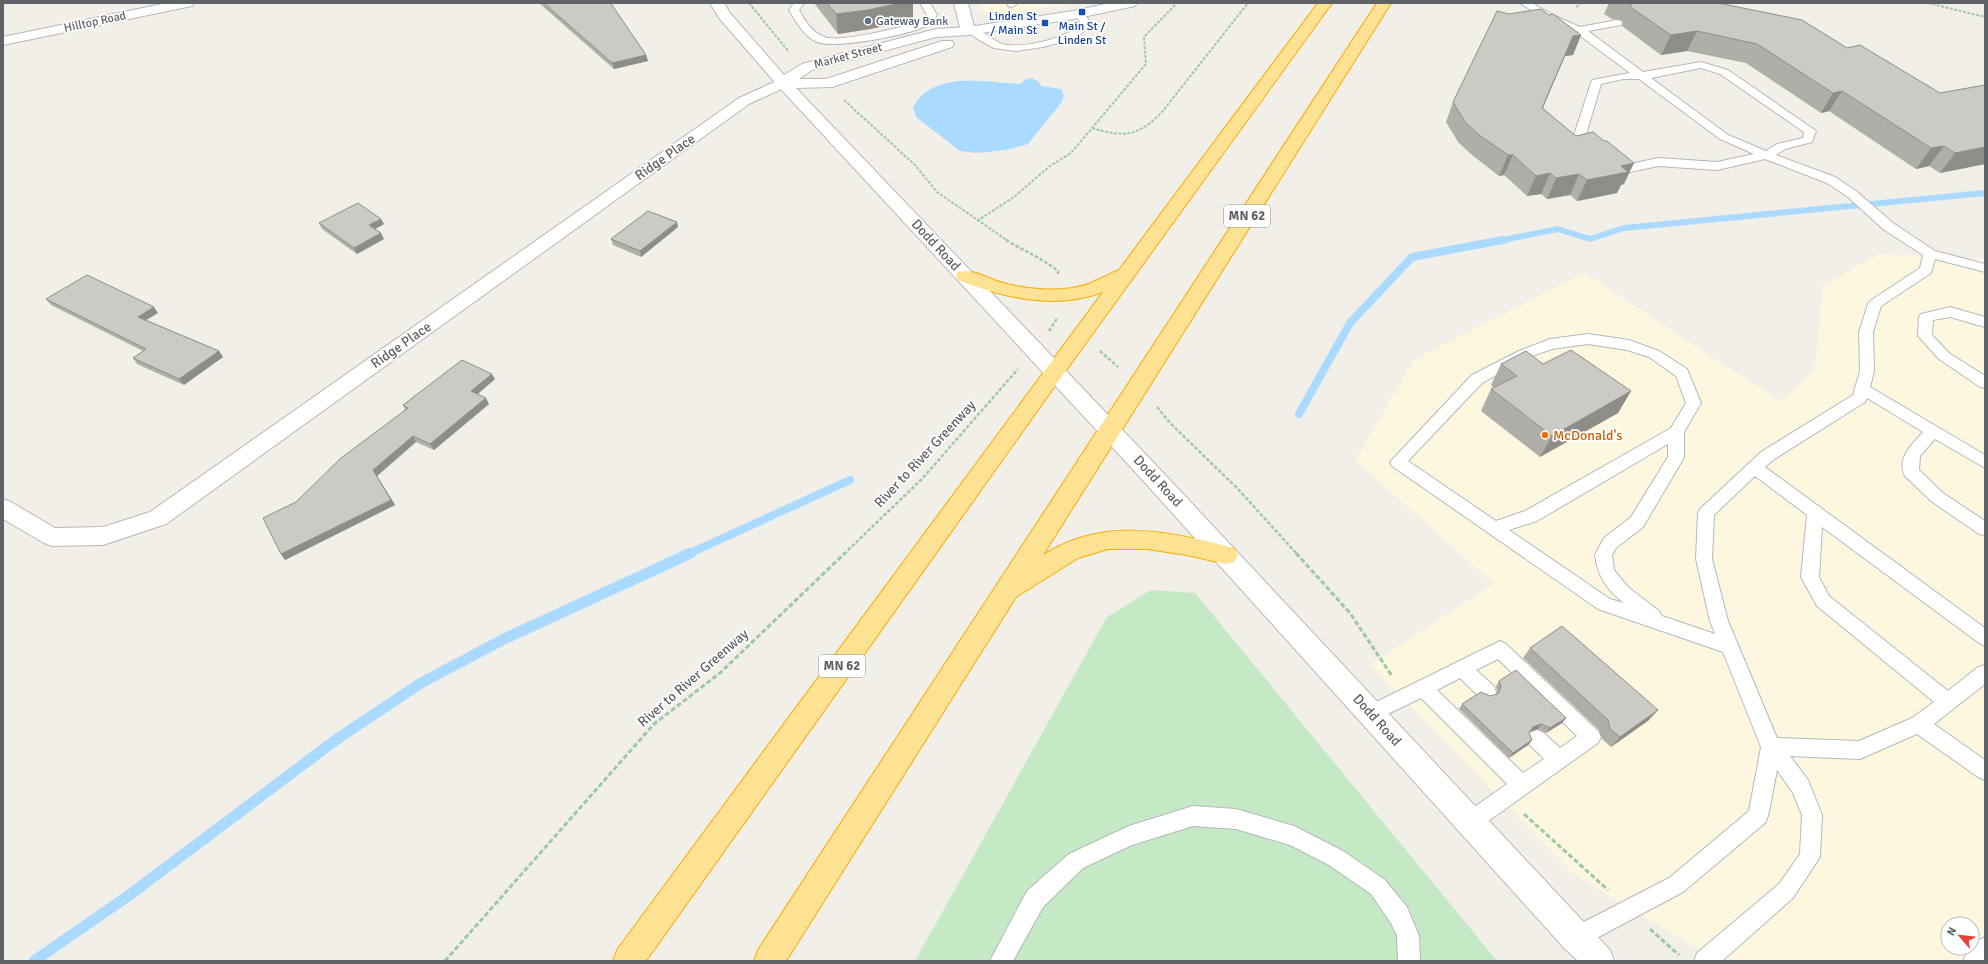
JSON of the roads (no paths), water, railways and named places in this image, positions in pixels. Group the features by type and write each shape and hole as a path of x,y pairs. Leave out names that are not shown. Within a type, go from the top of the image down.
{"highway":[{"name":"MN 62","path":"628,961 1055,371 1325,3"},
{"name":"MN 62","path":"769,961 1384,3"},
{"path":"965,276 987,285 1011,292 1036,295 1058,295 1090,290 1127,274"},
{"path":"1004,593 1069,551 1098,541 1126,538 1154,540 1192,546 1226,555"}],"street":[{"name":"Hilltop Road","path":"3,41 187,3"},
{"name":"Dodd Road","path":"717,3 724,15 783,83 1110,429 1576,938 1599,961"},
{"path":"962,3 970,31"},
{"name":"Market Street","path":"783,83 808,67 936,33 970,31 1079,14 1130,3"},
{"name":"Market Street","path":"783,83 827,84 950,43 970,31"},
{"name":"Ridge Place","path":"3,508 52,537 103,536 158,518 744,101 783,83"}],"lane":[{"path":"799,3 794,10 799,20 813,36 827,42 843,41 915,26 927,21 932,15 925,3"},
{"path":"1525,3 1549,17 1579,30 1724,136 1745,147 1830,180 1852,194 1888,226 1925,250 1985,268"},
{"path":"970,31 991,43 1002,47 1016,48 1067,38 1081,30 1086,23 1079,14"},
{"path":"1579,30 1617,23"},
{"path":"1578,138 1596,82 1623,76 1642,76 1701,66 1724,72 1810,131 1808,140 1781,146 1767,155 1717,166 1658,162 1621,170"},
{"path":"1706,961 1786,891 1810,857 1812,815 1801,787 1771,747 1718,622 1704,559 1706,513 1767,456 1860,398 1867,371 1866,332 1875,304 1926,270 1925,250"},
{"path":"1985,322 1950,312 1926,316 1925,336 1944,356 1985,383"},
{"path":"1494,528 1531,516 1676,432 1694,403 1682,373 1654,354 1629,345 1588,339 1550,344 1524,354 1477,379 1398,462 1604,604 1729,646"},
{"path":"1863,389 1985,462"},
{"path":"1933,431 1912,454 1911,472 1936,497 1985,529"},
{"path":"1663,624 1622,592 1606,572 1603,555 1610,542 1637,522 1676,457 1676,432"},
{"path":"1754,468 1985,638"},
{"path":"1814,512 1810,577 1823,601 1948,702"},
{"path":"1371,714 1500,650 1591,737 1470,822"},
{"path":"1462,668 1487,692"},
{"path":"1771,747 1860,750 1919,724 1985,673"},
{"path":"1423,688 1523,786"},
{"path":"1919,724 1985,771"},
{"path":"1537,739 1559,760"},
{"path":"1576,938 1676,885 1758,816 1771,747"},
{"path":"1001,961 1035,899 1076,861 1129,836 1193,816 1236,819 1294,836 1336,858 1378,888 1399,915 1408,936 1409,961"},
{"path":"1974,961 1985,948"}],"water":[{"path":"1032,78 1039,82 1041,86 1061,89 1064,96 1061,103 1028,144 1006,150 976,153 960,151 916,117 913,108 921,96 932,88 946,83 976,81 1020,84 1026,79"}],"waterway":[{"path":"1503,240 1558,229 1590,239 1624,228 1985,193"},
{"path":"1299,414 1350,323 1412,257 1503,240"},
{"path":"1498,241 1503,240"},
{"path":"688,554 850,480"},
{"path":"34,961 128,896 337,739 421,683 504,639 691,553"}],"place":[{"name":"Main St / Linden St","path":"1082,12"},
{"name":"Gateway Bank","path":"868,21"},
{"name":"Linden St / Main St","path":"1045,23"},
{"name":"McDonald's","path":"1545,435"}]}
